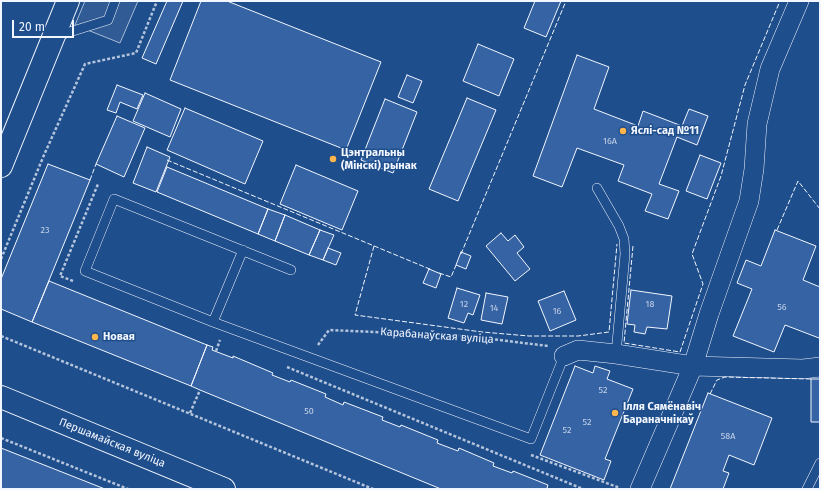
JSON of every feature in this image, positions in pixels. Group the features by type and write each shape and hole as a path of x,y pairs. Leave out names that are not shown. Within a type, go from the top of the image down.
{"main road":[{"path":"1,166 68,1"},
{"name":"Першамайская вуліца","path":"1,397 224,489"}],"street":[{"path":"640,489 693,366 708,314 749,201 754,169 757,124 770,69 799,1"},
{"path":"571,353 616,354 693,366 803,369 820,367"}],"lane":[{"path":"54,37 108,20 115,1"},
{"path":"597,188 624,239 626,254 616,354"},
{"path":"291,270 114,199 85,271 213,322 531,439 571,353"},
{"path":"213,322 243,250"},
{"path":"807,489 820,463"}],"path":[{"path":"1,259 84,64 136,53 157,1"},
{"name":"Карабанаўская вуліца","path":"309,357 329,330 467,336 571,353"},
{"path":"1,336 373,489"},
{"path":"216,351 220,340 227,343"},
{"path":"281,365 583,489"},
{"path":"190,413 200,390"},
{"path":"1,438 128,489"},
{"path":"531,439 525,452 622,489"}],"shaded area":[{"path":"85,1 138,1 120,43 75,25"}],"building":[{"path":"167,1 183,1 156,64 142,58"},
{"path":"201,1 227,1 381,62 346,150 170,80"},
{"path":"535,1 561,1 546,37 524,28"},
{"path":"478,44 514,59 499,96 463,81"},
{"path":"577,55 609,67 594,109 638,126 643,111 682,126 689,109 708,116 697,145 677,137 659,184 679,191 668,219 645,211 652,194 618,181 624,165 577,148 562,187 533,176"},
{"path":"407,75 422,81 413,103 398,97"},
{"path":"117,85 143,95 137,109 120,102 116,113 107,110"},
{"path":"145,93 181,109 170,137 133,121"},
{"path":"467,98 496,110 458,201 429,189"},
{"path":"385,99 417,112 393,173 361,160"},
{"path":"185,108 263,141 245,184 167,150"},
{"path":"117,116 145,128 124,177 96,164"},
{"path":"147,147 170,157 156,192 133,183"},
{"path":"700,155 721,163 707,199 686,191"},
{"path":"48,164 90,180 32,322 1,309 1,279"},
{"path":"296,165 358,191 342,230 280,204"},
{"path":"167,167 268,209 258,234 157,192"},
{"path":"268,209 285,215 275,241 258,234"},
{"path":"285,215 320,230 309,255 275,241"},
{"path":"320,230 334,235 323,260 309,255"},
{"path":"775,230 816,246 803,280 820,287 820,336 819,338 785,325 774,352 733,336 752,289 737,283 746,260 761,266"},
{"path":"501,233 508,241 515,235 524,247 517,253 530,269 515,281 486,246"},
{"path":"328,248 341,253 336,265 323,260"},
{"path":"461,252 471,256 466,269 456,265"},
{"path":"429,269 441,274 436,288 423,283"},
{"path":"49,281 207,345 191,386 32,322"},
{"path":"457,288 480,295 473,315 468,313 464,323 448,318"},
{"path":"631,290 672,296 667,329 647,327 645,334 634,332 635,325 627,324"},
{"path":"564,291 576,320 550,331 538,301"},
{"path":"486,293 508,297 502,324 481,320"},
{"path":"207,345 213,347 212,350 233,358 233,356 273,373 272,375 290,382 291,380 326,394 325,397 343,405 344,402 383,417 382,420 400,427 401,425 438,440 437,443 458,451 459,448 494,463 493,466 512,473 513,471 548,485 547,488 550,489 441,489 200,390 191,386"},
{"path":"575,366 593,373 595,366 610,371 607,379 633,389 605,459 611,461 604,480 540,455"},
{"path":"811,379 820,379 820,422 811,422"},
{"path":"708,393 772,418 754,465 729,455 723,471 729,473 723,489 670,489"},
{"path":"1,448 105,489 1,489"}],"fence":[{"path":"461,254 566,1"},
{"path":"633,246 624,343 680,352 703,284 692,254 721,176 745,85 780,1"},
{"path":"167,160 432,270"},
{"path":"90,180 96,164"},
{"path":"777,230 798,181 820,209"},
{"path":"374,246 355,315 482,332 529,336 578,336 609,332 617,244"},
{"path":"439,273 451,277 457,263"},
{"path":"710,394 717,380 725,377 811,379"}],"place":[{"name":"Яслі-сад №11","path":"623,131"},
{"name":"Цэнтральны (Мінскі) рынак","path":"333,159"},
{"name":"Новая","path":"95,337"},
{"name":"Ілля Сямёнавіч Бараначнікаў","path":"615,413"}]}
